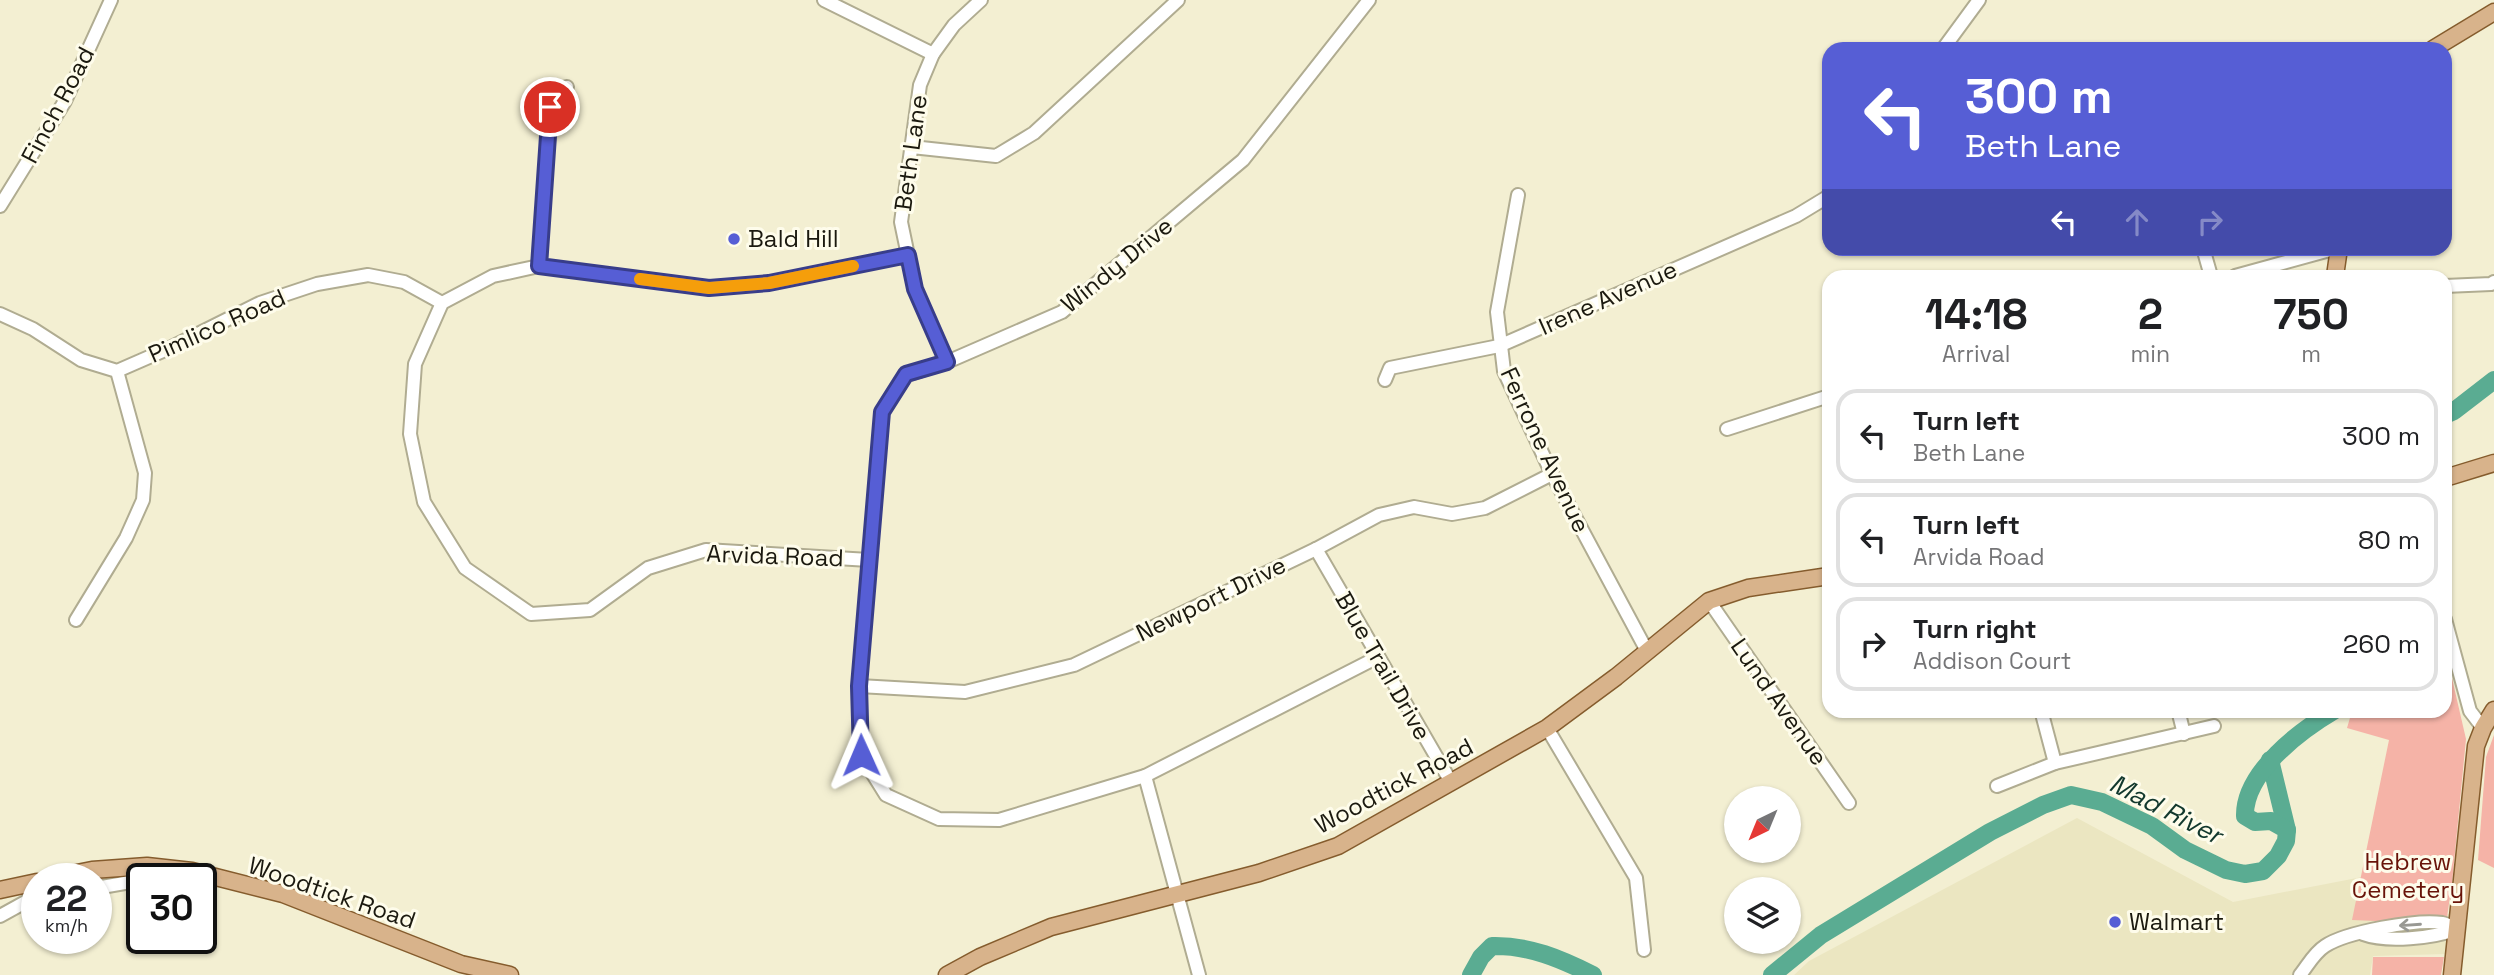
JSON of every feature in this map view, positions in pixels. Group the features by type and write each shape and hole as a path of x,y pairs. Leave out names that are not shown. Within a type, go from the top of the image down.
{"main road":[{"path":"2445,42 2494,12"},
{"path":"2452,476 2494,463"},
{"name":"Woodtick Road","path":"947,975 980,957 1051,927 1258,873 1338,846 1547,728 1616,677 1709,601 1748,588 1822,577"},
{"path":"2452,975 2478,739 2494,710"},
{"name":"Woodtick Road","path":"217,877 283,894 461,964 510,975"},
{"path":"0,890 21,885"}],"street":[{"name":"Finch Road","path":"0,206 65,101 111,0"},
{"path":"824,0 933,54"},
{"name":"Beth Lane","path":"947,362 915,289 901,222 920,85 933,54 954,25 981,0"},
{"path":"912,147 996,156 1034,133 1178,0"},
{"name":"Windy Drive","path":"1369,0 1243,160 1062,312 947,362 906,374 882,412 859,686 861,755 886,795 939,819 999,820 1145,776 1378,657"},
{"path":"1948,42 1979,0"},
{"path":"539,266 550,107 567,87"},
{"name":"Ferrone Avenue","path":"1517,195 1497,312 1504,371 1552,474 1647,651"},
{"name":"Irene Avenue","path":"1385,380 1390,368 1499,346 1796,216 1822,200"},
{"path":"442,303 493,276 539,266 709,288 769,283 908,255"},
{"path":"2257,270 2309,256"},
{"name":"Pimlico Road","path":"0,314 33,329 81,360 117,370 172,347 260,303 317,284 368,275 404,282 442,303"},
{"path":"2452,286 2494,282"},
{"name":"Arvida Road","path":"442,303 415,364 410,434 424,502 465,568 531,614 590,610 649,568 706,550 869,560"},
{"path":"76,620 125,538 143,500 145,473 117,370"},
{"path":"1727,429 1822,399"},
{"name":"Newport Drive","path":"859,686 965,692 1074,665 1316,550 1379,515 1414,507 1452,514 1485,508 1552,474"},
{"name":"Blue Trail Drive","path":"1316,550 1451,782"},
{"name":"Lund Avenue","path":"1709,601 1850,803"},
{"path":"2452,644 2470,710 2483,728"},
{"path":"2043,718 2055,763"},
{"path":"2180,718 2184,734"},
{"path":"1997,786 2055,763 2214,726"},
{"path":"1547,728 1636,878 1644,950"},
{"path":"1145,776 1199,975"},
{"path":"0,916 21,904"},
{"path":"2300,975 2324,946 2336,940 2363,934 2376,927 2443,923 2458,929"}],"shaded area":[{"path":"2077,818 2233,902 2362,877 2362,919 2453,914 2447,954 2373,956 2370,975 1794,975 1809,961"}],"green space":[{"name":"Hebrew Cemetery","path":"2452,678 2466,739 2446,924 2352,920 2389,740 2347,728 2350,718 2452,718"},
{"path":"2494,735 2494,868 2478,860 2486,757"},
{"path":"2373,957 2444,957 2441,975 2372,975"}],"waterway":[{"name":"Mad River","path":"2452,412 2494,380"},
{"name":"Mad River","path":"1772,975 1821,935 1990,832 2043,805 2071,795 2102,802 2152,826 2185,850 2226,870 2245,874 2263,871 2278,856 2286,841 2287,830 2271,821 2255,822 2245,816 2247,800 2264,768 2291,741 2323,718"},
{"path":"2270,760 2287,830"},
{"name":"Mad River","path":"1471,975 1481,957 1492,946 1506,946 1544,954 1593,975"}],"slow traffic":[{"path":"640,279 709,288 769,283 853,266"}],"place":[{"name":"Bald Hill","path":"734,239"},
{"name":"Walmart","path":"2115,922"}],"route":[{"path":"550,107 539,266 709,288 769,283 908,255 915,289 947,362 906,374 882,412 859,686 861,755"}]}
